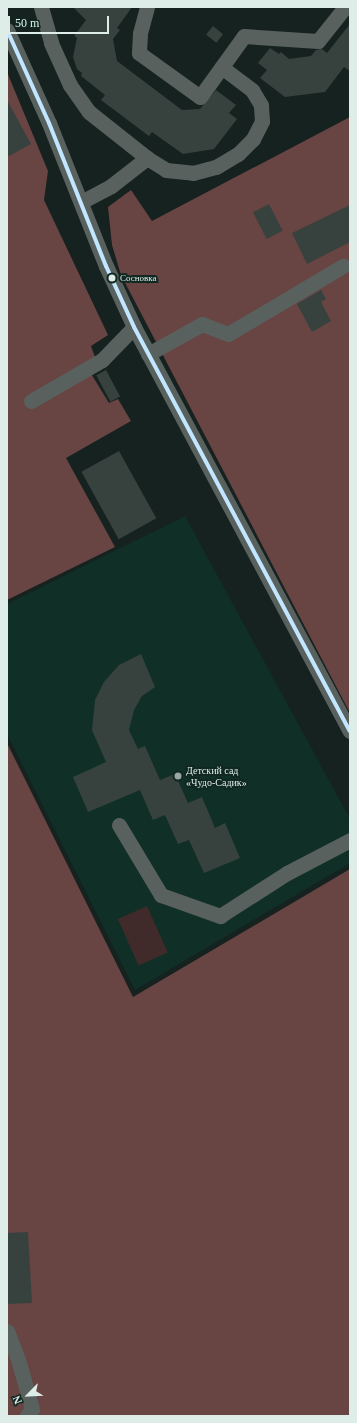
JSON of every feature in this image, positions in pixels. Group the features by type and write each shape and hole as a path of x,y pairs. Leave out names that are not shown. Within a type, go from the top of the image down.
{"street":[{"path":"41,7 51,43 70,85 89,112 147,158 166,170 193,173 216,167 238,154 253,138 262,121 261,105 252,90 222,67"},
{"path":"147,7 140,33 139,53 200,97 244,36 318,41 345,7"},
{"path":"7,30 49,123 134,327 350,731"},
{"path":"81,202 111,186 147,158"},
{"path":"148,354 202,324 228,334 343,266"},
{"path":"31,401 102,360 134,327"},
{"path":"119,825 161,895 220,916 287,873 350,840"},
{"path":"7,1331 18,1360 32,1409 27,1416"}],"shaded area":[{"path":"7,72 48,171 44,200 108,335 91,346 96,360 90,372 109,403 118,399 131,421 66,458 115,547 7,600"},
{"path":"350,117 350,713 121,275 112,245 108,207 131,190 152,221"},
{"name":"Детский сад «Чудо-Садик»","path":"185,516 350,819 350,863 135,990 7,734 7,604"},
{"path":"7,743 133,997 350,869 350,1416 7,1416"},
{"path":"147,906 168,953 139,966 118,919"}],"building":[{"path":"73,7 132,7 117,28 120,30 113,39 117,61 182,110 200,109 216,90 236,105 229,113 237,119 214,149 183,154 152,132 149,136 101,100 105,95 81,76 82,73 77,69 73,57 77,38 74,36 86,20"},
{"path":"350,24 350,71 344,67 325,92 285,97 260,78 267,70 258,63 270,48 279,54 281,52 289,59 311,56 316,50 322,49 327,53"},
{"path":"213,26 223,34 216,43 206,35"},
{"path":"7,100 31,144 7,157"},
{"path":"269,204 283,231 267,239 253,212"},
{"path":"350,205 350,242 307,264 292,233"},
{"path":"321,290 326,299 321,302 331,321 312,332 297,304"},
{"path":"106,370 120,396 110,402 96,375"},
{"path":"119,451 156,518 119,539 81,472"},
{"path":"141,654 155,687 142,696 134,710 129,730 138,749 145,746 160,780 175,774 188,803 202,797 215,828 225,823 240,858 204,873 189,840 178,844 165,815 153,820 140,790 88,812 73,777 106,762 92,730 95,700 104,682 119,665"},
{"path":"28,1232 32,1303 7,1304 7,1233"}],"transit line":[{"path":"7,30 49,123 106,266 134,327 350,731"}],"place":[{"name":"Сосновка","path":"112,278"},
{"name":"Детский сад «Чудо-Садик»","path":"178,776"}]}
